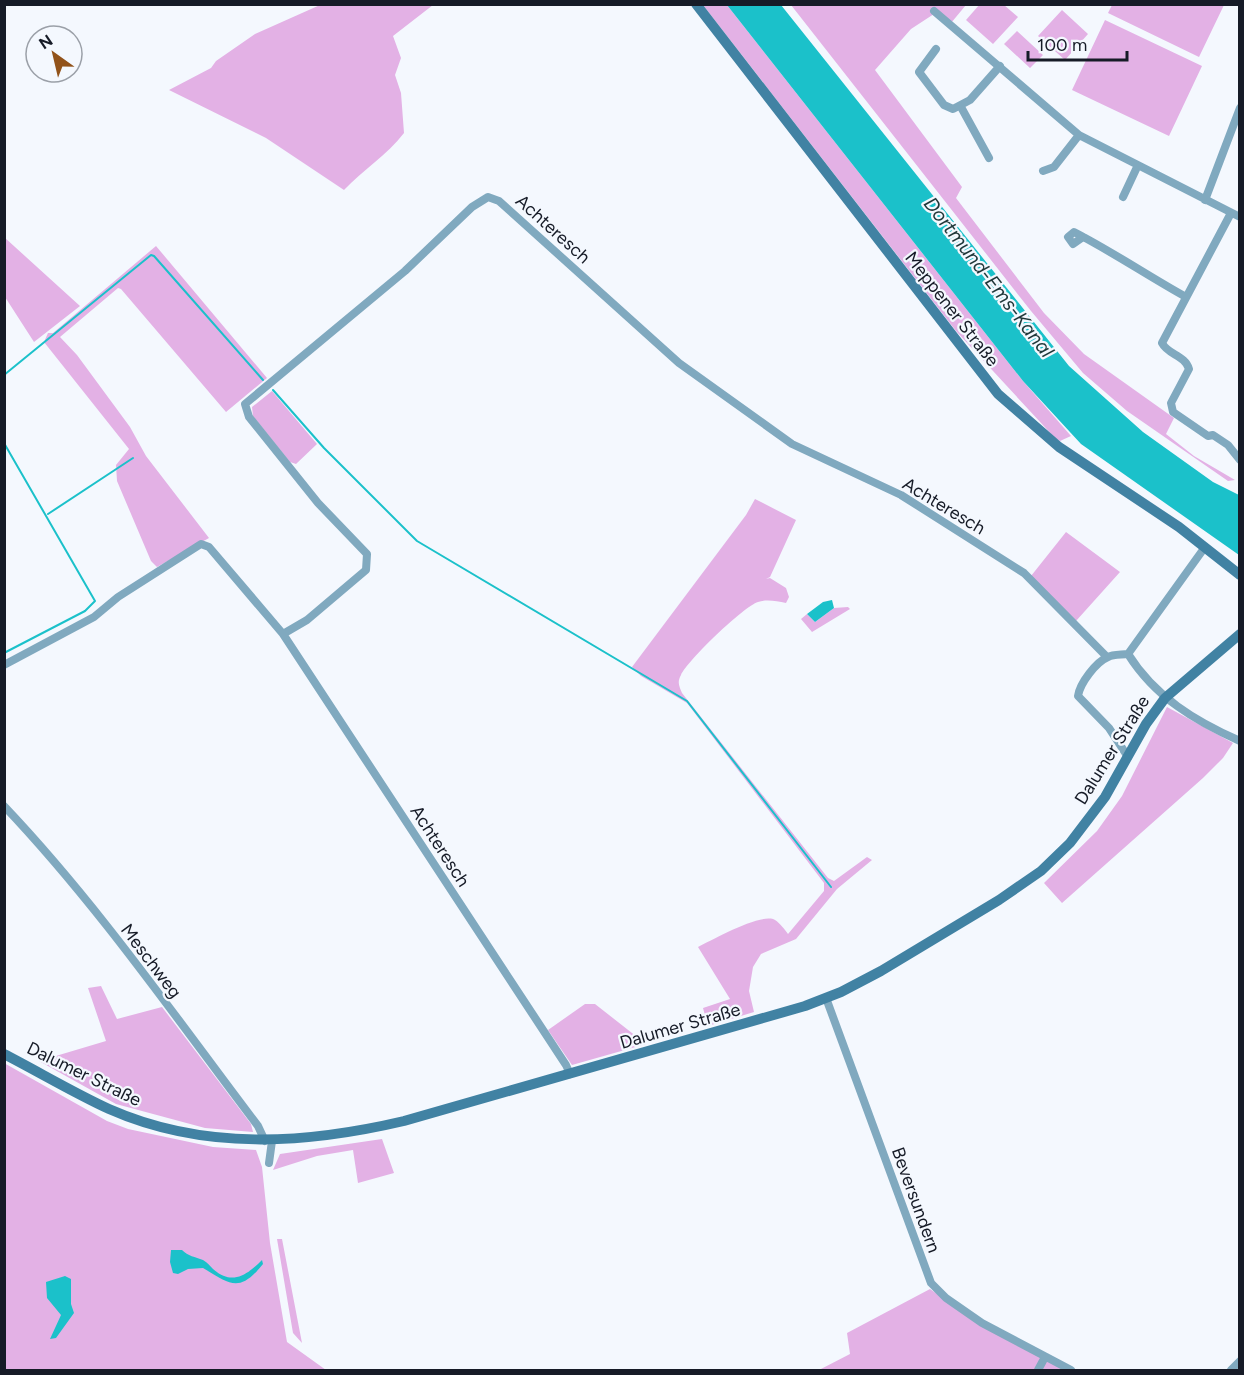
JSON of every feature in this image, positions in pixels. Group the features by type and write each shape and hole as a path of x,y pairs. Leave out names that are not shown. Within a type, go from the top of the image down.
{"main road":[{"name":"Meppener Straße","path":"696,4 998,393 1059,447 1179,526 1239,576"},
{"name":"Dalumer Straße","path":"4,1054 110,1109 154,1124 211,1137 268,1141 320,1138 368,1129 570,1074 770,1017 826,998 881,971 1026,882 1055,858 1085,825 1105,797 1165,698 1239,634"}],"street":[{"path":"934,11 1079,135 1239,217"},
{"path":"936,49 919,72 944,105 953,109 961,107 1000,66"},
{"path":"961,107 989,158"},
{"path":"1206,200 1239,108"},
{"path":"1043,171 1054,167 1079,135"},
{"path":"1123,197 1138,165"},
{"name":"Achteresch","path":"283,634 307,620 366,570 367,554 318,503 249,417 245,404 405,271 472,207 488,196 500,201 679,363 792,444 901,495 1024,573 1107,657"},
{"path":"1231,213 1162,343 1164,348 1185,360 1189,369 1171,403 1173,412 1208,436 1213,435 1228,445 1239,460"},
{"path":"1083,237 1186,297"},
{"name":"Achteresch","path":"4,665 94,617 118,597 201,544 209,547 283,634 570,1074"},
{"path":"1128,757 1109,728 1078,696 1079,687 1107,657 1128,654 1205,547"},
{"path":"1128,654 1165,698 1184,714 1239,741"},
{"name":"Meschweg","path":"4,806 51,856 268,1141"},
{"name":"Beversundern","path":"826,998 931,1282 964,1311 1071,1371"},
{"path":"268,1141 269,1163"},
{"path":"1038,1371 1045,1357"},
{"path":"1231,1371 1239,1361"}],"shaded area":[{"path":"980,4 1004,5 1018,17 993,44 966,20"},
{"path":"1112,4 1224,5 1199,57 1108,13"},
{"path":"320,5 433,5 393,36 401,58 395,75 401,93 404,133 344,190 266,138 169,90 211,68 216,61 255,34"},
{"path":"703,5 727,5 1023,381 1071,436 1060,441 1054,437 956,331"},
{"path":"791,5 966,5 951,23 937,12 911,29 875,70 962,187 956,198 1044,313 1084,354 1174,418 1166,434 1194,456 1235,480 1228,481 1127,411 1083,373 1031,311"},
{"path":"1062,10 1088,34 1065,60 1038,36"},
{"path":"1105,20 1202,66 1169,136 1072,90"},
{"path":"1017,31 1043,55 1030,68 1004,44"},
{"path":"4,237 80,306 34,342 5,297"},
{"path":"156,246 267,378 226,412 118,288 60,337 77,355 130,427 146,456 209,538 157,567 151,561 117,481 116,465 129,449 44,342 48,333 53,333"},
{"path":"272,391 317,444 296,464 290,462 253,416 252,407"},
{"path":"755,499 796,520 770,577 766,579 770,578 786,588 789,597 786,603 768,600 758,602 741,613 716,635 685,668 679,680 679,686 682,693 828,878 834,881 867,857 872,860 837,889 796,939 761,954 753,967 749,991 754,1012 708,1026 703,1008 730,999 698,947 759,920 775,920 788,934 824,891 824,883 687,703 641,676 632,667 746,515"},
{"path":"1066,532 1120,572 1076,621 1031,576"},
{"path":"848,607 850,609 812,632 801,619 807,614 815,622 834,608"},
{"path":"1167,707 1233,743 1223,758 1203,778 1062,903 1044,883 1097,831 1122,796"},
{"path":"101,986 117,1019 162,1007 251,1124 253,1132 205,1128 116,1104 39,1061 106,1041 88,988"},
{"path":"585,1004 595,1004 646,1044 572,1065 548,1030"},
{"path":"4,1063 107,1121 128,1129 213,1147 256,1150 262,1167 270,1243 287,1342 326,1370 5,1370"},
{"path":"382,1139 394,1173 358,1183 353,1150 317,1156 273,1170 280,1154"},
{"path":"277,1239 282,1239 302,1343 293,1333"},
{"path":"930,1289 981,1325 1066,1370 819,1370 850,1354 847,1333"}],"water":[{"name":"Dortmund-Ems-Kanal","path":"727,5 781,5 1069,366 1143,432 1213,482 1239,495 1239,555 1081,444 1023,381"},
{"path":"832,600 834,608 815,622 807,614 823,602"},
{"path":"171,1250 182,1250 208,1263 220,1274 233,1278 245,1274 262,1260 263,1264 247,1280 234,1283 203,1268 188,1269 178,1274 173,1273 170,1262"},
{"path":"65,1276 71,1279 71,1304 74,1313 56,1338 50,1339 61,1315 47,1298 46,1282"}],"waterway":[{"path":"4,375 151,255 263,380"},
{"path":"273,390 324,448 417,541 687,701 831,887"},
{"path":"4,443 95,601 85,611 4,653"},
{"path":"48,514 133,458"}]}
